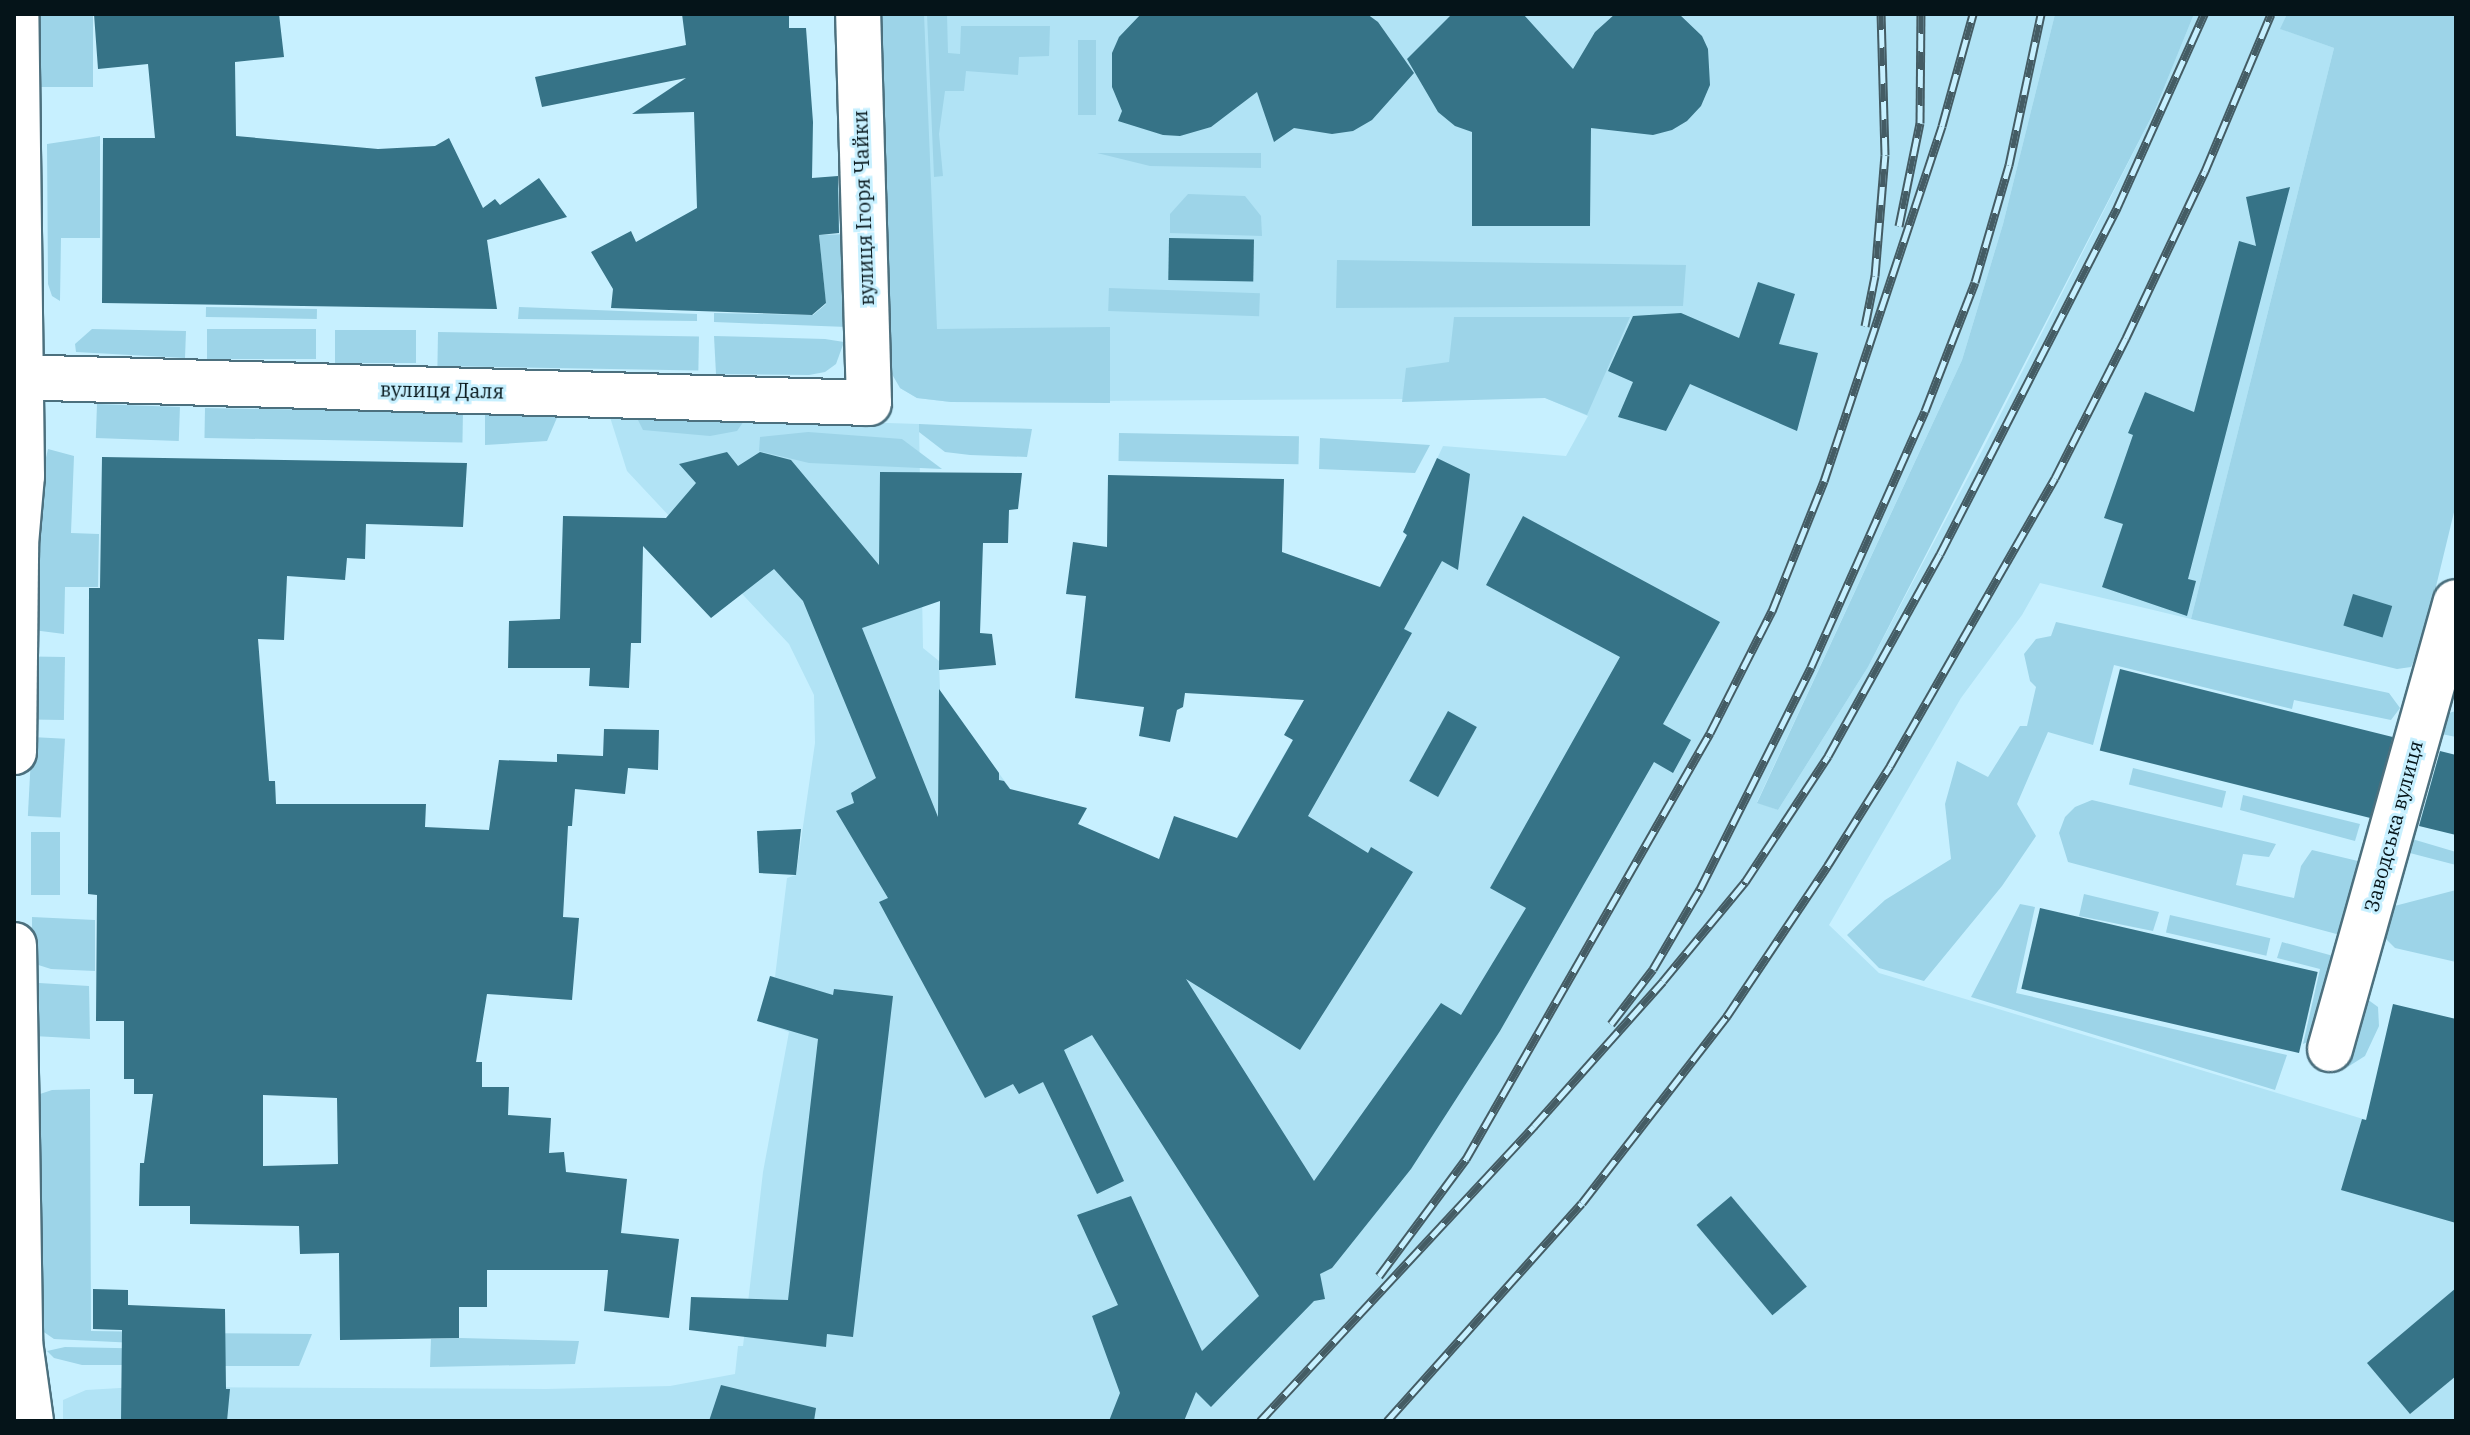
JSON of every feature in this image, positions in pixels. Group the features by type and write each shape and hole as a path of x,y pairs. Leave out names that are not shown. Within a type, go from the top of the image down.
{"street":[{"path":"14,752 18,378 16,14"},
{"name":"вулиця Ігоря Чайки","path":"858,14 869,403"},
{"name":"вулиця Даля","path":"18,378 869,403"},
{"name":"Заводська вулиця","path":"2330,1049 2456,602"},
{"path":"14,945 19,1327 23,1401"}],"shaded area":[{"path":"36,14 93,14 93,87 36,87"},
{"path":"875,14 2055,14 2003,224 1962,360 1757,802 1778,810 1868,667 1983,449 2155,110 2194,14 2287,14 2281,29 2334,48 2191,619 2040,583 2022,615 1961,698 1829,925 1879,973 2456,1147 2456,1421 63,1421 63,1400 86,1390 137,1387 546,1389 670,1386 735,1374 738,1346 743,1346 763,1172 789,1032 757,1020 771,976 775,977 787,878 796,875 815,743 814,695 789,644 627,471 609,414 919,424 923,648 939,661 940,690 1030,817 1197,907 1407,536 1403,532 1443,446 1566,456 1588,416 1545,398 951,402 917,398 900,388"},
{"path":"875,14 924,14 937,329 1110,327 1110,403 951,402 917,398 900,388 889,369"},
{"path":"927,14 947,14 948,53 960,54 961,26 1050,26 1049,56 1019,57 1018,75 966,71 964,91 945,91 939,134 943,176 934,177"},
{"path":"2055,14 2194,14 2155,110 1868,667 1778,810 1757,803 1962,360 2003,224"},
{"path":"2287,14 2456,14 2456,504 2423,640 2411,667 2397,669 2191,619 2334,48 2280,29"},
{"path":"1078,40 1096,40 1096,115 1078,115"},
{"path":"100,136 100,238 61,238 60,301 52,296 48,284 47,144"},
{"path":"1097,153 1261,153 1261,168 1150,166"},
{"path":"1188,194 1245,196 1261,216 1262,236 1170,233 1170,214"},
{"path":"848,234 847,327 714,322 714,313 813,315 826,304 819,235"},
{"path":"1337,260 1686,265 1683,306 1336,308"},
{"path":"1109,288 1260,293 1259,316 1108,311"},
{"path":"206,307 317,309 317,319 206,317"},
{"path":"519,307 697,314 697,321 518,319"},
{"path":"1454,317 1630,317 1587,415 1545,398 1402,402 1406,368 1449,362"},
{"path":"92,329 186,331 185,358 76,352 75,344"},
{"path":"207,329 316,329 316,359 207,359"},
{"path":"335,330 416,330 416,363 335,363"},
{"path":"438,332 699,337 698,371 437,366"},
{"path":"714,336 844,342 836,364 825,372 809,375 716,374"},
{"path":"97,404 180,407 179,441 96,438"},
{"path":"205,408 463,413 462,442 204,438"},
{"path":"485,413 559,413 547,441 485,445"},
{"path":"636,416 746,418 737,431 710,436 643,430"},
{"path":"919,424 1032,429 1027,457 970,455 945,452 919,432"},
{"path":"808,432 902,439 942,469 809,463 759,451 760,437"},
{"path":"1119,433 1299,436 1298,464 1119,461"},
{"path":"1320,438 1430,445 1415,473 1319,469"},
{"path":"48,449 74,456 71,533 99,534 98,587 65,587 64,634 33,630 41,479"},
{"path":"2056,622 2389,693 2400,708 2391,720 2294,700 2292,709 2114,665 2093,745 2048,732 2017,804 2036,836 2002,886 1924,981 1879,968 1847,935 1885,900 1951,859 1945,804 1957,761 1988,777 2020,726 2027,726 2036,687 2030,681 2024,654 2036,639 2051,636"},
{"path":"33,656 65,657 64,720 32,719"},
{"path":"2456,711 2456,737 2432,732 2445,714"},
{"path":"32,737 65,739 61,818 28,816"},
{"path":"2133,768 2226,791 2222,808 2129,784"},
{"path":"2243,795 2360,824 2355,841 2240,810"},
{"path":"2092,800 2276,844 2269,857 2243,854 2236,885 2294,898 2301,866 2312,850 2362,862 2344,936 2068,862 2059,833 2065,817 2075,807"},
{"path":"31,832 60,832 60,895 31,895"},
{"path":"2402,836 2456,852 2456,865 2406,852"},
{"path":"2456,890 2456,962 2395,948 2386,939 2379,925 2383,909"},
{"path":"2084,894 2159,912 2153,931 2079,916"},
{"path":"2020,904 2035,907 2016,993 2287,1055 2275,1090 1971,997"},
{"path":"2170,915 2270,938 2266,956 2166,933"},
{"path":"32,917 95,920 95,971 51,969 32,963"},
{"path":"2282,942 2337,957 2312,1040 2303,1044 2320,969 2277,958"},
{"path":"39,983 89,986 90,1039 33,1036 32,986"},
{"path":"2367,999 2378,1007 2379,1026 2365,1056 2346,1068 2341,1055 2355,1000"},
{"path":"90,1089 91,1331 159,1332 156,1344 54,1339 38,1328 34,1096 52,1090"},
{"path":"182,1333 312,1334 299,1366 188,1366"},
{"path":"431,1339 579,1341 575,1364 430,1367"},
{"path":"65,1347 164,1349 166,1365 82,1365 54,1358 47,1351"}],"building":[{"path":"94,14 279,14 284,57 235,62 236,136 378,149 435,146 449,138 483,208 495,199 500,205 539,178 567,217 487,240 497,309 102,303 103,138 155,138 148,64 98,69"},
{"path":"682,14 789,14 789,28 806,28 813,122 812,178 838,176 839,233 819,235 826,303 812,315 611,308 613,289 591,252 631,231 636,242 697,208 694,112 632,114 686,78 542,107 535,77 686,45"},
{"path":"1141,14 1367,14 1378,22 1414,73 1372,120 1353,131 1332,134 1294,128 1274,142 1257,92 1211,127 1180,136 1163,135 1118,121 1122,111 1112,87 1112,53 1119,37"},
{"path":"1452,14 1523,14 1573,69 1595,32 1615,14 1679,14 1702,36 1708,49 1710,85 1701,106 1687,121 1672,130 1653,135 1591,128 1590,226 1472,226 1472,132 1455,126 1438,112 1407,59"},
{"path":"2290,187 2188,579 2196,581 2187,616 2102,587 2123,524 2104,518 2133,435 2128,433 2145,392 2194,412 2239,241 2256,246 2246,197"},
{"path":"1169,238 1254,239 1253,281 1168,280"},
{"path":"1758,282 1795,294 1779,344 1818,353 1797,431 1690,384 1666,431 1618,417 1633,382 1608,371 1633,316 1681,313 1739,338"},
{"path":"727,452 738,466 760,452 791,460 879,565 880,472 1022,473 1018,509 1009,510 1008,543 983,543 980,633 992,634 996,665 939,670 940,601 862,628 938,817 939,689 999,773 999,780 1010,789 1087,808 1078,824 1159,859 1174,816 1237,838 1293,740 1284,735 1304,700 1185,693 1183,707 1177,710 1170,742 1139,736 1144,707 1075,698 1086,596 1066,594 1073,542 1107,547 1108,475 1284,479 1282,552 1380,587 1407,535 1403,532 1437,458 1470,474 1458,570 1442,561 1404,629 1412,633 1308,816 1368,853 1371,847 1413,872 1300,1050 1186,979 1314,1181 1441,1003 1461,1015 1526,908 1490,888 1620,657 1486,585 1523,516 1720,622 1663,724 1691,740 1673,773 1654,762 1500,1031 1411,1169 1332,1268 1320,1274 1325,1299 1314,1301 1211,1407 1196,1392 1184,1421 1109,1421 1120,1393 1092,1316 1118,1305 1077,1215 1131,1196 1202,1351 1259,1296 1092,1035 1064,1050 1124,1181 1097,1194 1043,1082 1019,1094 1013,1084 985,1098 879,902 888,898 836,811 854,803 851,793 876,778 803,601 774,569 711,618 643,546 641,643 631,643 629,688 589,686 590,668 508,668 509,621 560,619 563,516 666,518 696,483 679,464"},
{"path":"102,457 467,463 463,527 366,524 365,559 347,558 345,580 287,576 284,640 258,639 269,781 275,781 276,804 426,804 425,827 489,830 499,760 557,762 557,754 603,756 604,729 659,730 658,770 628,768 625,794 575,789 572,826 568,826 563,917 579,918 572,1000 487,994 476,1062 482,1062 482,1087 509,1087 508,1115 551,1118 549,1153 564,1152 566,1172 627,1179 621,1233 679,1239 669,1318 604,1311 608,1270 487,1270 487,1307 459,1307 459,1338 340,1340 339,1253 300,1254 299,1226 190,1224 190,1206 139,1206 140,1163 144,1163 153,1094 134,1094 134,1079 124,1079 124,1021 96,1021 97,895 88,894 89,588 100,588","holes":["263,1095 337,1098 338,1164 263,1166"]},
{"path":"2353,594 2392,606 2383,638 2343,626"},
{"path":"2120,669 2393,737 2372,818 2100,751"},
{"path":"1448,711 1477,727 1438,797 1409,781"},
{"path":"2440,751 2456,755 2456,835 2419,826"},
{"path":"801,829 796,875 759,873 757,831"},
{"path":"2040,908 2318,972 2299,1053 2021,989"},
{"path":"770,976 833,995 834,989 893,996 853,1337 827,1334 826,1347 689,1330 691,1297 788,1300 818,1039 757,1021"},
{"path":"2393,1004 2456,1019 2456,1223 2341,1190 2362,1119 2366,1120"},
{"path":"1731,1196 1807,1286 1772,1315 1697,1225"},
{"path":"2456,1288 2456,1376 2410,1414 2367,1363"},
{"path":"93,1289 128,1290 128,1305 225,1309 226,1389 230,1389 227,1421 121,1421 122,1330 93,1329"},
{"path":"721,1385 816,1408 814,1421 709,1421"}],"railway":[{"path":"1865,326 1875,276 1885,155 1881,14"},
{"path":"1899,226 1920,123 1921,14"},
{"path":"1379,1276 1466,1159 1710,733 1772,611 1824,481 1942,126 1973,14"},
{"path":"1611,1024 1653,969 1700,889 1811,667 1925,411 1975,282 2009,165 2041,14"},
{"path":"1260,1421 1534,1126 1663,981 1745,882 1828,756 1940,554 2117,208 2204,14"},
{"path":"1387,1421 1582,1203 1727,1016 1828,865 1890,766 2055,478 2205,171 2271,14"}]}
